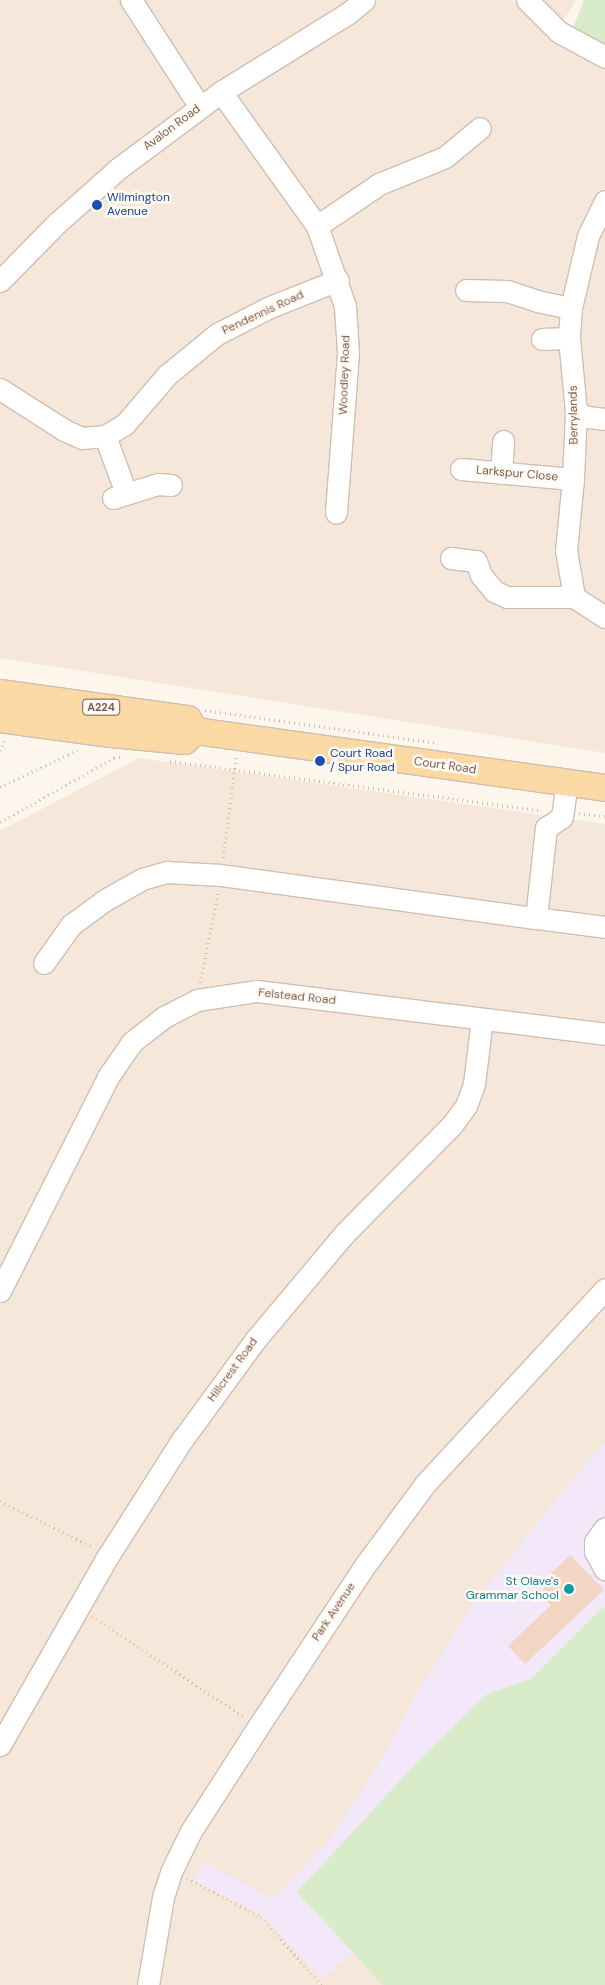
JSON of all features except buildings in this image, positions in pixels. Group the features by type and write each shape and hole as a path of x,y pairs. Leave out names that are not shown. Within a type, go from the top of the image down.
{"main road":[{"name":"Court Road","path":"0,693 198,720 568,799 605,788"},
{"name":"A224","path":"0,719 111,734 185,741 198,720"}],"street":[{"path":"131,0 200,107"},
{"name":"Avalon Road","path":"0,281 57,223 112,174 221,92 348,14 364,0"},
{"path":"527,0 559,32 605,57"},
{"name":"Woodley Road","path":"221,92 317,226 338,280 345,306 348,353 336,512"},
{"path":"317,226 379,184 445,157 480,128"},
{"name":"Berrylands","path":"574,598 566,550 573,479 576,412 569,338 571,308 588,236 605,201"},
{"name":"Pendennis Road","path":"0,389 64,430 82,438 105,436 126,424 167,375 217,334 270,307 338,280"},
{"path":"466,290 507,291 571,308"},
{"path":"542,339 569,338"},
{"path":"576,412 587,417 605,419"},
{"path":"105,436 120,496 158,484 171,485"},
{"path":"501,473 503,441"},
{"name":"Larkspur Close","path":"461,469 573,479"},
{"path":"451,558 476,561 481,575 494,591 507,597 574,598 605,617"},
{"path":"536,918 546,828 562,817 568,799"},
{"path":"44,964 71,925 105,900 142,879 167,872 221,876 605,927"},
{"name":"Felstead Road","path":"0,1291 108,1077 132,1042 164,1017 197,1000 256,991 605,1034"},
{"name":"Hillcrest Road","path":"0,1745 108,1556 182,1440 256,1339 344,1234 452,1125 466,1106 474,1084 482,1019"},
{"name":"Park Avenue","path":"148,1985 163,1898 172,1870 190,1831 258,1727 366,1564 425,1484 605,1289"},
{"path":"605,1528 595,1542 595,1551 605,1570"}],"path":[{"path":"198,720 447,744"},
{"path":"0,751 3,744"},
{"path":"0,787 79,750"},
{"path":"235,768 236,752"},
{"path":"0,822 114,758 128,756"},
{"path":"166,761 551,812 568,799 605,816"},
{"path":"0,1501 108,1556"},
{"path":"78,1607 258,1727"},
{"path":"172,1870 261,1916 322,1985"}],"shaded area":[{"path":"0,0 576,0 563,21 593,41 605,46 605,753 0,658"},
{"path":"139,758 605,824 605,1985 0,1985 0,831"},
{"path":"605,1442 605,1985 355,1951 323,1979 262,1915 194,1880 202,1861 274,1899 329,1839 350,1809 383,1757 419,1690 470,1609 568,1484"}],"green space":[{"path":"584,0 605,0 605,46 593,41 573,28"},
{"path":"603,1607 605,1609 605,1985 383,1985 297,1892 420,1759 487,1694 531,1679"}],"place":[{"name":"Wilmington Avenue","path":"97,205"},
{"name":"Court Road / Spur Road","path":"320,761"},
{"name":"St Olave's Grammar School","path":"569,1589"}]}
